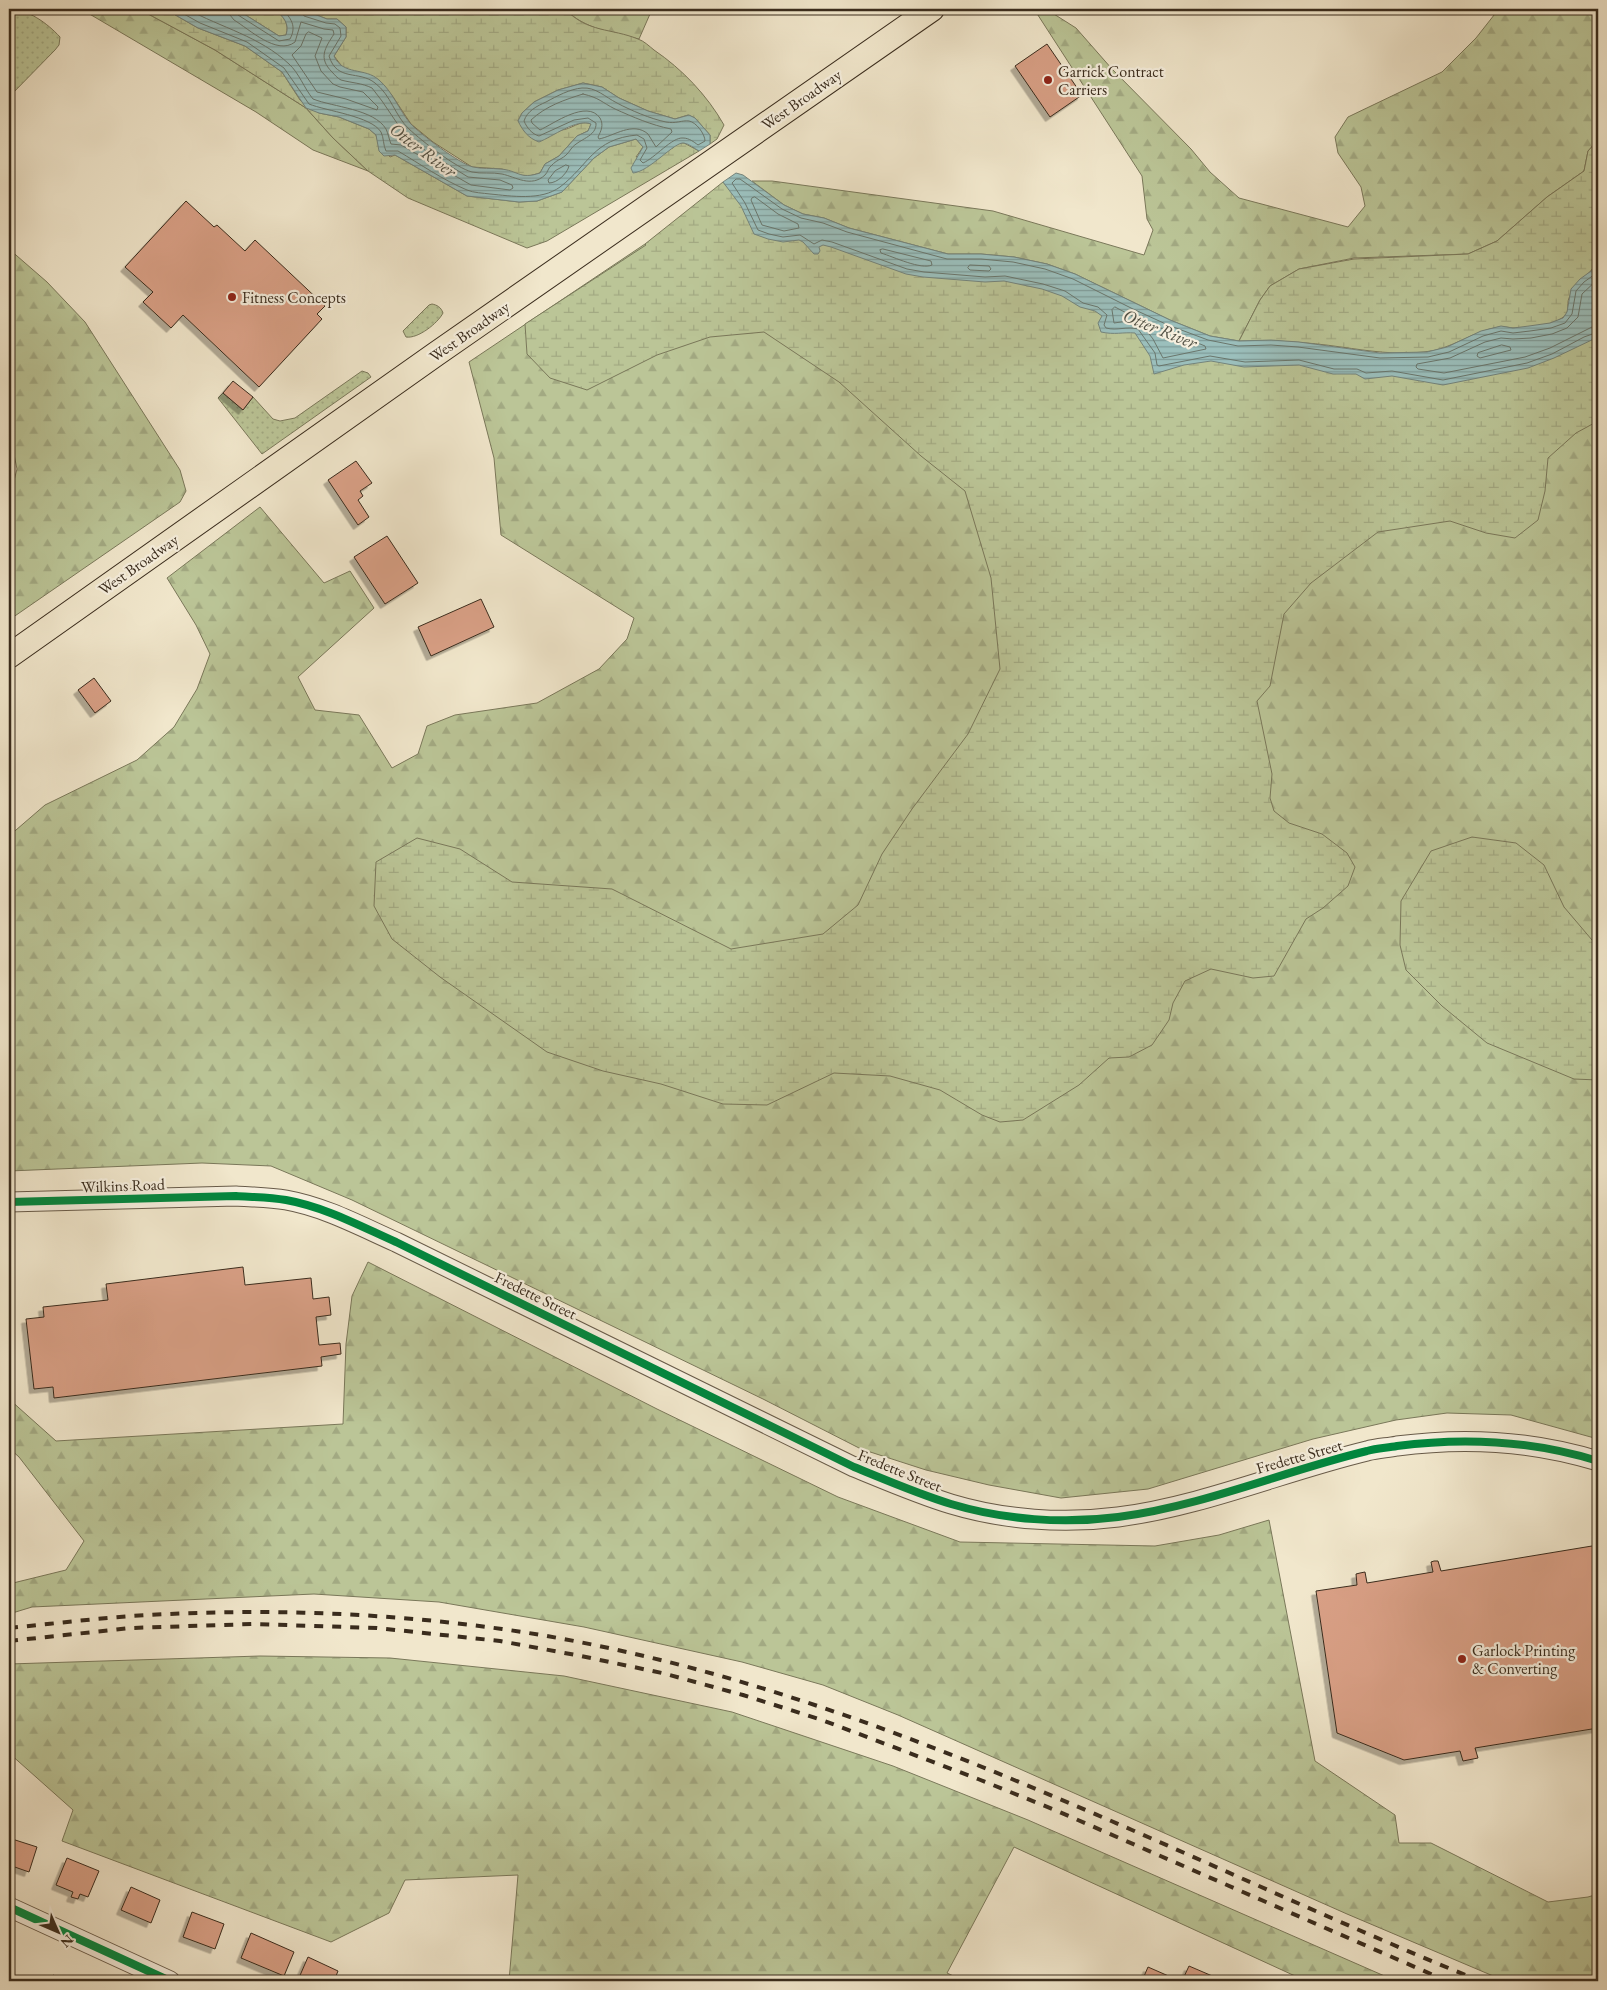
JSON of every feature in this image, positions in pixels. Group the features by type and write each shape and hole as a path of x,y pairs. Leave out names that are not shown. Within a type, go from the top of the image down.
{"main road":[{"name":"West Broadway","path":"9,656 453,342 932,9"}],"street":[{"name":"Wilkins Road","path":"9,1202 238,1196"},
{"name":"Fredette Street","path":"238,1196 287,1200 323,1210 352,1222 854,1467 919,1494 980,1511 1008,1516 1055,1519 1118,1517 1206,1498 1368,1450 1424,1442 1452,1440 1501,1442 1554,1450 1598,1461"},
{"path":"9,1907 170,1981"}],"green space":[{"path":"9,9 30,14 60,37 59,45 55,50 9,97"},
{"path":"81,9 139,9 215,50 306,108 333,138 368,171 313,150 256,112"},
{"path":"139,9 165,9 198,28 245,46 282,72 300,100 319,113 339,117 369,129 376,135 378,142 390,157 395,155 467,196 519,202 537,201 562,192 594,158 609,147 636,139 643,147 636,157 673,148 677,143 684,143 699,151 547,241 527,248 408,198 368,171 333,138 306,108 215,50"},
{"path":"236,9 275,9 286,24 286,35 279,36"},
{"path":"301,9 565,9 574,17 591,26 628,36 646,44 693,83 710,103 724,125 717,139 710,144 710,135 695,118 688,115 675,119 648,111 619,98 602,87 583,83 558,90 534,102 522,113 518,121 556,130 583,123 591,124 588,131 577,136 559,156 545,164 540,173 529,176 517,175 502,169 472,167 433,142 411,124 391,94 344,69 334,56 346,37 346,27 337,19 327,19"},
{"path":"565,9 645,9 650,14 639,39 590,26"},
{"path":"1034,9 1046,9 1076,28 1112,69 1191,149 1210,172 1239,198 1348,227 1365,206 1361,187 1338,153 1335,137 1348,117 1442,72 1476,38 1498,10 1598,9 1598,140 1588,151 1584,171 1547,197 1497,241 1468,254 1354,258 1299,269 1270,286 1260,300 1239,341 1210,336 1170,320 1075,274 1047,264 1014,257 948,254 849,228 824,218 803,214 784,205 752,181 772,181 993,211 1144,255 1153,230 1147,219 1142,176"},
{"path":"1598,140 1598,266 1593,268 1573,291 1568,301 1568,309 1565,316 1557,321 1539,326 1489,329 1434,351 1413,353 1382,352 1290,342 1239,341 1260,300 1270,286 1299,269 1354,259 1468,254 1497,241 1547,197 1584,171 1588,151"},
{"path":"723,182 730,190 785,223 1025,270 1160,331 1420,374 1598,315 1598,421 1576,433 1548,458 1545,491 1538,520 1515,538 1486,533 1450,521 1378,532 1311,583 1284,614 1270,686 1257,701 1272,774 1270,798 1274,811 1289,823 1322,834 1347,853 1355,867 1348,886 1323,908 1306,919 1274,976 1253,978 1211,969 1185,981 1173,1003 1169,1020 1152,1045 1129,1057 1109,1058 1079,1085 1023,1120 1000,1122 982,1115 940,1090 890,1076 834,1073 767,1105 723,1104 661,1084 603,1071 547,1052 440,977 392,939 374,906 376,862 417,838 460,849 512,882 612,889 731,949 823,934 858,905 882,854 912,809 968,734 1000,669 991,578 965,491 921,456 839,382 764,332 710,337 657,355 587,390 550,378 527,354 525,324 646,245"},
{"path":"645,244 866,332 1598,393 1598,1439 1511,1415 1447,1413 1396,1420 1313,1439 1148,1489 1061,1498 989,1485 926,1470 861,1449 763,1399 352,1200 271,1166 202,1163 9,1171 9,836 45,805 137,760 174,727 197,689 210,654 196,625 167,578 260,507 324,583 350,571 374,608 298,677 315,710 359,715 392,768 418,754 427,726 455,715 537,703 599,669 627,639 634,618 501,535 494,458 469,362"},
{"path":"9,249 47,282 85,322 180,470 186,491 180,502 9,620 9,500 17,469 9,430"},
{"path":"432,304 441,309 443,313 440,317 422,333 406,337 403,331"},
{"path":"362,371 368,373 371,377 262,454 218,398 223,393 243,410 253,397 273,419 280,421 295,418"},
{"path":"1472,837 1516,843 1544,865 1564,907 1592,940 1598,942 1598,1080 1574,1079 1487,1043 1442,1006 1406,970 1400,945 1401,901 1431,851"},
{"path":"368,1262 657,1409 838,1497 960,1542 1155,1546 1219,1535 1269,1520 1315,1761 1395,1815 1399,1843 1431,1843 1548,1902 1598,1894 1598,1981 1505,1981 1347,1914 898,1715 823,1685 742,1662 584,1627 439,1602 314,1594 32,1607 9,1614 9,1584 66,1570 84,1541 19,1457 9,1448 9,1399 56,1441 343,1424 346,1344 352,1296"},
{"path":"260,1656 390,1658 564,1676 732,1712 893,1766 1028,1820 1396,1981 1306,1981 1014,1847 947,1973 964,1981 509,1981 518,1875 405,1880 389,1913 331,1942 62,1841 73,1810 9,1753 9,1664"}],"water":[{"name":"Otter River","path":"165,9 236,9 279,36 286,35 287,27 283,18 275,9 301,9 327,19 337,19 346,27 346,37 334,56 338,62 349,69 373,76 379,80 415,128 450,155 473,167 506,170 523,175 540,173 545,164 559,156 577,136 588,131 591,124 585,123 572,126 539,142 526,134 518,121 522,113 534,102 558,90 583,83 602,87 619,98 648,111 675,119 689,115 695,118 710,135 710,144 699,151 690,145 680,144 646,168 633,173 631,168 643,147 636,139 609,147 594,158 562,192 537,201 519,202 467,196 395,155 384,156 379,151 376,135 369,129 339,117 306,108 282,72 245,46 198,28"},
{"name":"Otter River","path":"736,173 743,175 784,205 803,214 824,218 849,228 948,254 1014,257 1047,264 1075,274 1170,320 1210,336 1239,341 1271,340 1299,342 1380,353 1427,352 1447,347 1481,331 1501,326 1513,328 1529,326 1550,323 1563,318 1567,312 1571,289 1580,279 1598,266 1598,337 1528,368 1443,385 1392,376 1365,379 1356,374 1333,374 1299,365 1244,367 1211,361 1184,365 1154,374 1150,356 1135,333 1101,332 1098,323 1102,316 1095,311 1080,307 1062,296 1042,289 1004,281 985,282 906,274 831,247 823,245 819,247 820,251 818,254 814,254 799,240 783,242 754,234 741,206 723,182"}],"building":[{"name":"Garrick Contract Carriers","path":"1047,44 1082,95 1050,117 1015,66"},
{"name":"Fitness Concepts","path":"186,201 214,227 217,225 245,251 255,240 325,306 317,314 322,319 259,387 183,315 171,328 143,302 153,292 125,267"},
{"path":"233,381 253,397 243,410 223,393"},
{"path":"356,461 372,483 360,491 363,496 358,500 369,517 358,525 328,480"},
{"path":"387,536 418,583 385,604 354,557"},
{"path":"481,599 494,627 431,656 418,627"},
{"path":"94,678 111,701 95,713 78,690"},
{"path":"243,1267 245,1285 311,1278 313,1299 329,1297 331,1315 316,1317 319,1345 340,1343 341,1354 321,1357 322,1366 54,1398 53,1387 34,1389 26,1319 44,1317 43,1307 108,1300 106,1284"},
{"name":"Garlock Printing & Converting","path":"1598,1545 1598,1728 1475,1748 1478,1758 1463,1761 1460,1751 1404,1760 1337,1733 1316,1591 1357,1585 1356,1574 1365,1572 1367,1583 1433,1572 1431,1562 1434,1561 1438,1561 1441,1571"},
{"path":"9,1838 37,1847 29,1872 9,1865"},
{"path":"67,1858 99,1871 88,1897 80,1894 78,1899 71,1897 73,1892 56,1885"},
{"path":"131,1887 160,1900 151,1923 121,1910"},
{"path":"192,1912 224,1924 215,1949 183,1937"},
{"path":"251,1933 294,1952 284,1976 241,1958"},
{"path":"308,1957 338,1971 334,1981 298,1980"},
{"path":"1189,1966 1224,1981 1182,1981"},
{"path":"1148,1967 1180,1981 1142,1981"},
{"path":"53,1975 66,1981 50,1981"}],"railway":[{"path":"9,1628 117,1617 178,1614 225,1612 317,1613 456,1623 502,1629 631,1653 756,1686 880,1728 1001,1775 1121,1825 1360,1931 1480,1981"},
{"path":"9,1641 131,1628 253,1624 377,1628 500,1641 662,1673 743,1695 822,1720 978,1779 1055,1810 1447,1981"}],"cycle path":[{"path":"9,1202 236,1196 280,1199 315,1207 396,1242 854,1467 939,1500 992,1514 1034,1519 1077,1520 1150,1512 1212,1497 1371,1450 1422,1443 1473,1442 1524,1445 1573,1454 1598,1461"},
{"path":"9,1907 170,1981"}],"place":[{"name":"Garrick Contract Carriers","path":"1048,80"},
{"name":"Fitness Concepts","path":"232,297"},
{"name":"Garlock Printing & Converting","path":"1462,1659"}]}
